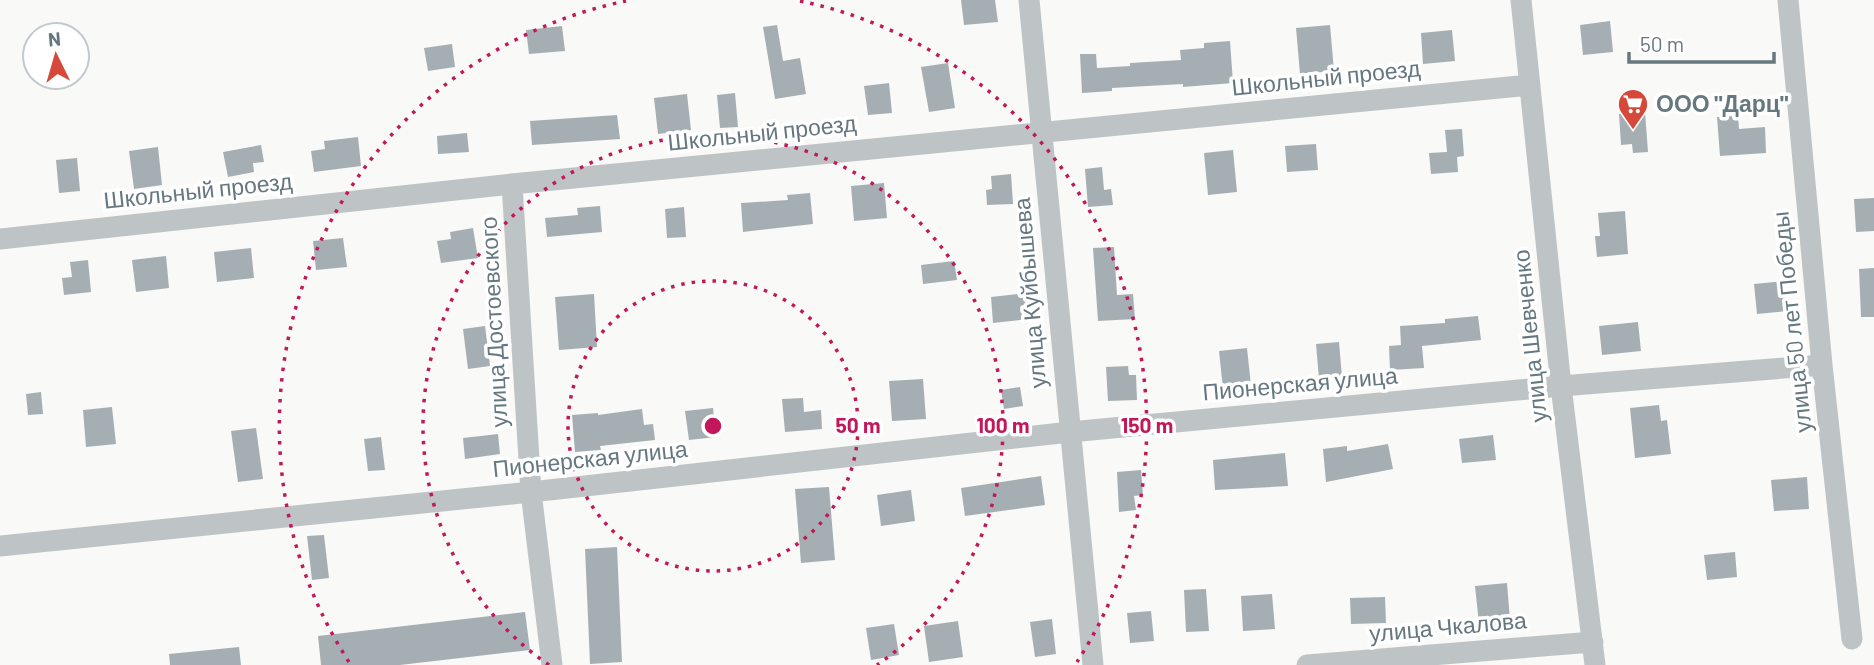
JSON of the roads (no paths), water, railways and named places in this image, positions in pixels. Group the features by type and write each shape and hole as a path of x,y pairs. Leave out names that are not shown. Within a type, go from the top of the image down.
{"street":[{"name":"улица Куйбышева","path":"1030,0 1093,665"},
{"name":"улица Шевченко","path":"1521,0 1561,386 1595,665"},
{"name":"улица 50 лет Победы","path":"1788,0 1822,365 1852,639"},
{"name":"Школьный проезд","path":"0,239 512,184 1530,85"},
{"name":"улица Достоевского","path":"512,184 531,492 552,665"},
{"name":"Пионерская улица","path":"0,546 531,492 1070,432 1561,386 1822,365"},
{"name":"улица Чкалова","path":"1307,665 1593,642"}],"place":[{"name":"ООО \"Дарц\"","path":"1633,131"}]}
